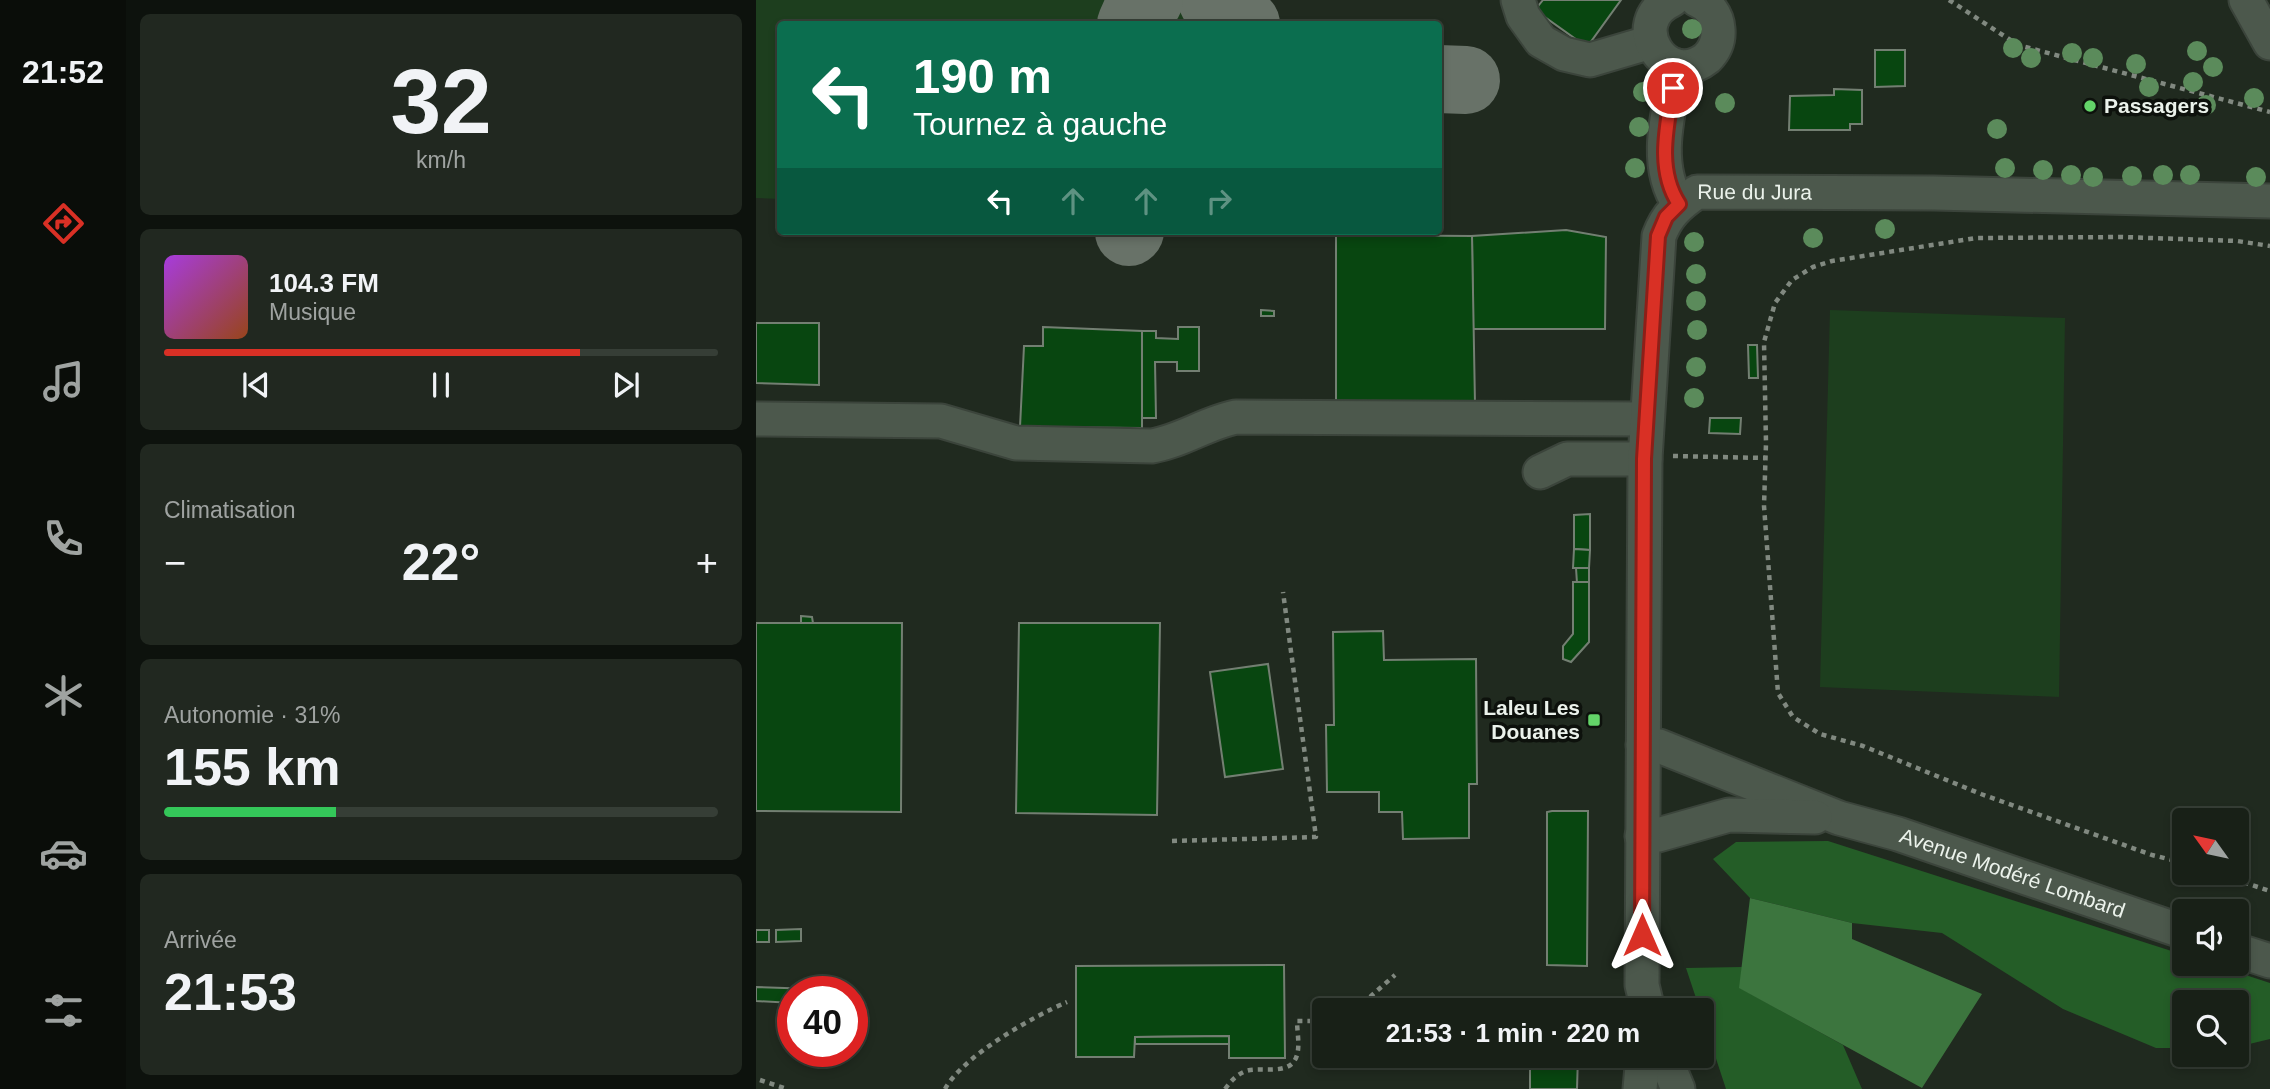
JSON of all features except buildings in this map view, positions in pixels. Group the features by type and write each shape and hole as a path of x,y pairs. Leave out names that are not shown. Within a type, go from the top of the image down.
{"street":[{"path":"1518,0 1523,16 1541,41 1564,54 1590,60 1651,42"},
{"path":"1672,0 1659,8 1650,30 1651,42 1657,53 1677,66 1700,63 1710,55 1716,45 1719,34 1717,22 1712,11 1697,0"},
{"path":"2246,0 2270,43"},
{"path":"1677,66 1665,137 1665,164 1671,192 1679,204"},
{"name":"Rue du Jura","path":"1645,998 1642,985 1645,457 1658,236 1666,217 1697,192 1934,193 2270,201"},
{"path":"756,419 934,420 948,422 1005,442 1152,446 1170,443 1213,423 1236,417 1647,419"},
{"path":"1540,472 1567,459 1645,457"},
{"name":"Avenue Modéré Lombard","path":"1643,745 1659,746 1839,818 1898,834 2172,928"},
{"name":"Avenue Modéré Lombard","path":"1642,836 1658,835 1729,815 1839,818"},
{"path":"2249,954 2270,961"},
{"path":"1640,1089 1642,1068"},
{"path":"1669,1068 1678,1089"}],"path":[{"path":"1949,0 2018,45 2270,112"},
{"path":"2172,860 1981,793 1863,747 1819,734 1793,717 1778,693 1766,543 1764,342 1770,316 1782,290 1792,280 1813,267 1864,254 1976,237 2123,237 2270,246"},
{"path":"1645,457 1765,458"},
{"path":"1172,841 1316,837 1283,592"},
{"path":"2249,884 2270,891"},
{"path":"1369,998 1395,975"},
{"path":"945,1089 982,1051 1015,1029 1066,1002"},
{"path":"1225,1089 1234,1077 1249,1070 1278,1070 1292,1063 1297,1055 1297,1021 1312,1021"},
{"path":"760,1080 787,1089"}],"shaded area":[{"path":"756,0 1244,0 1246,21 777,21 777,199 756,198"},
{"path":"1830,310 2065,318 2059,697 1820,687"},
{"path":"1828,841 2172,951 2172,976 2249,976 2270,983 2270,1039 2249,1044 2249,990 2172,990 2172,1048 2156,1048 2063,1009 1942,933 1852,923 1750,898 1713,859 1736,842"},
{"path":"1750,898 1852,923 1852,939 1982,994 1922,1088 1739,988"},
{"path":"1742,967 1740,988 1843,1045 1862,1089 1726,1089 1714,1052 1714,998 1696,998 1686,968"}],"taxiway":[{"path":"1132,21 1149,0"},
{"path":"1212,0 1242,21"},
{"path":"1442,79 1466,80"}],"place":[{"name":"Passagers","path":"2090,106"},
{"name":"Laleu Les Douanes","path":"1594,720"}],"route":[{"path":"1642,935 1644,459 1658,236 1666,217 1679,204 1671,192 1665,164 1665,137 1673,88"}]}
